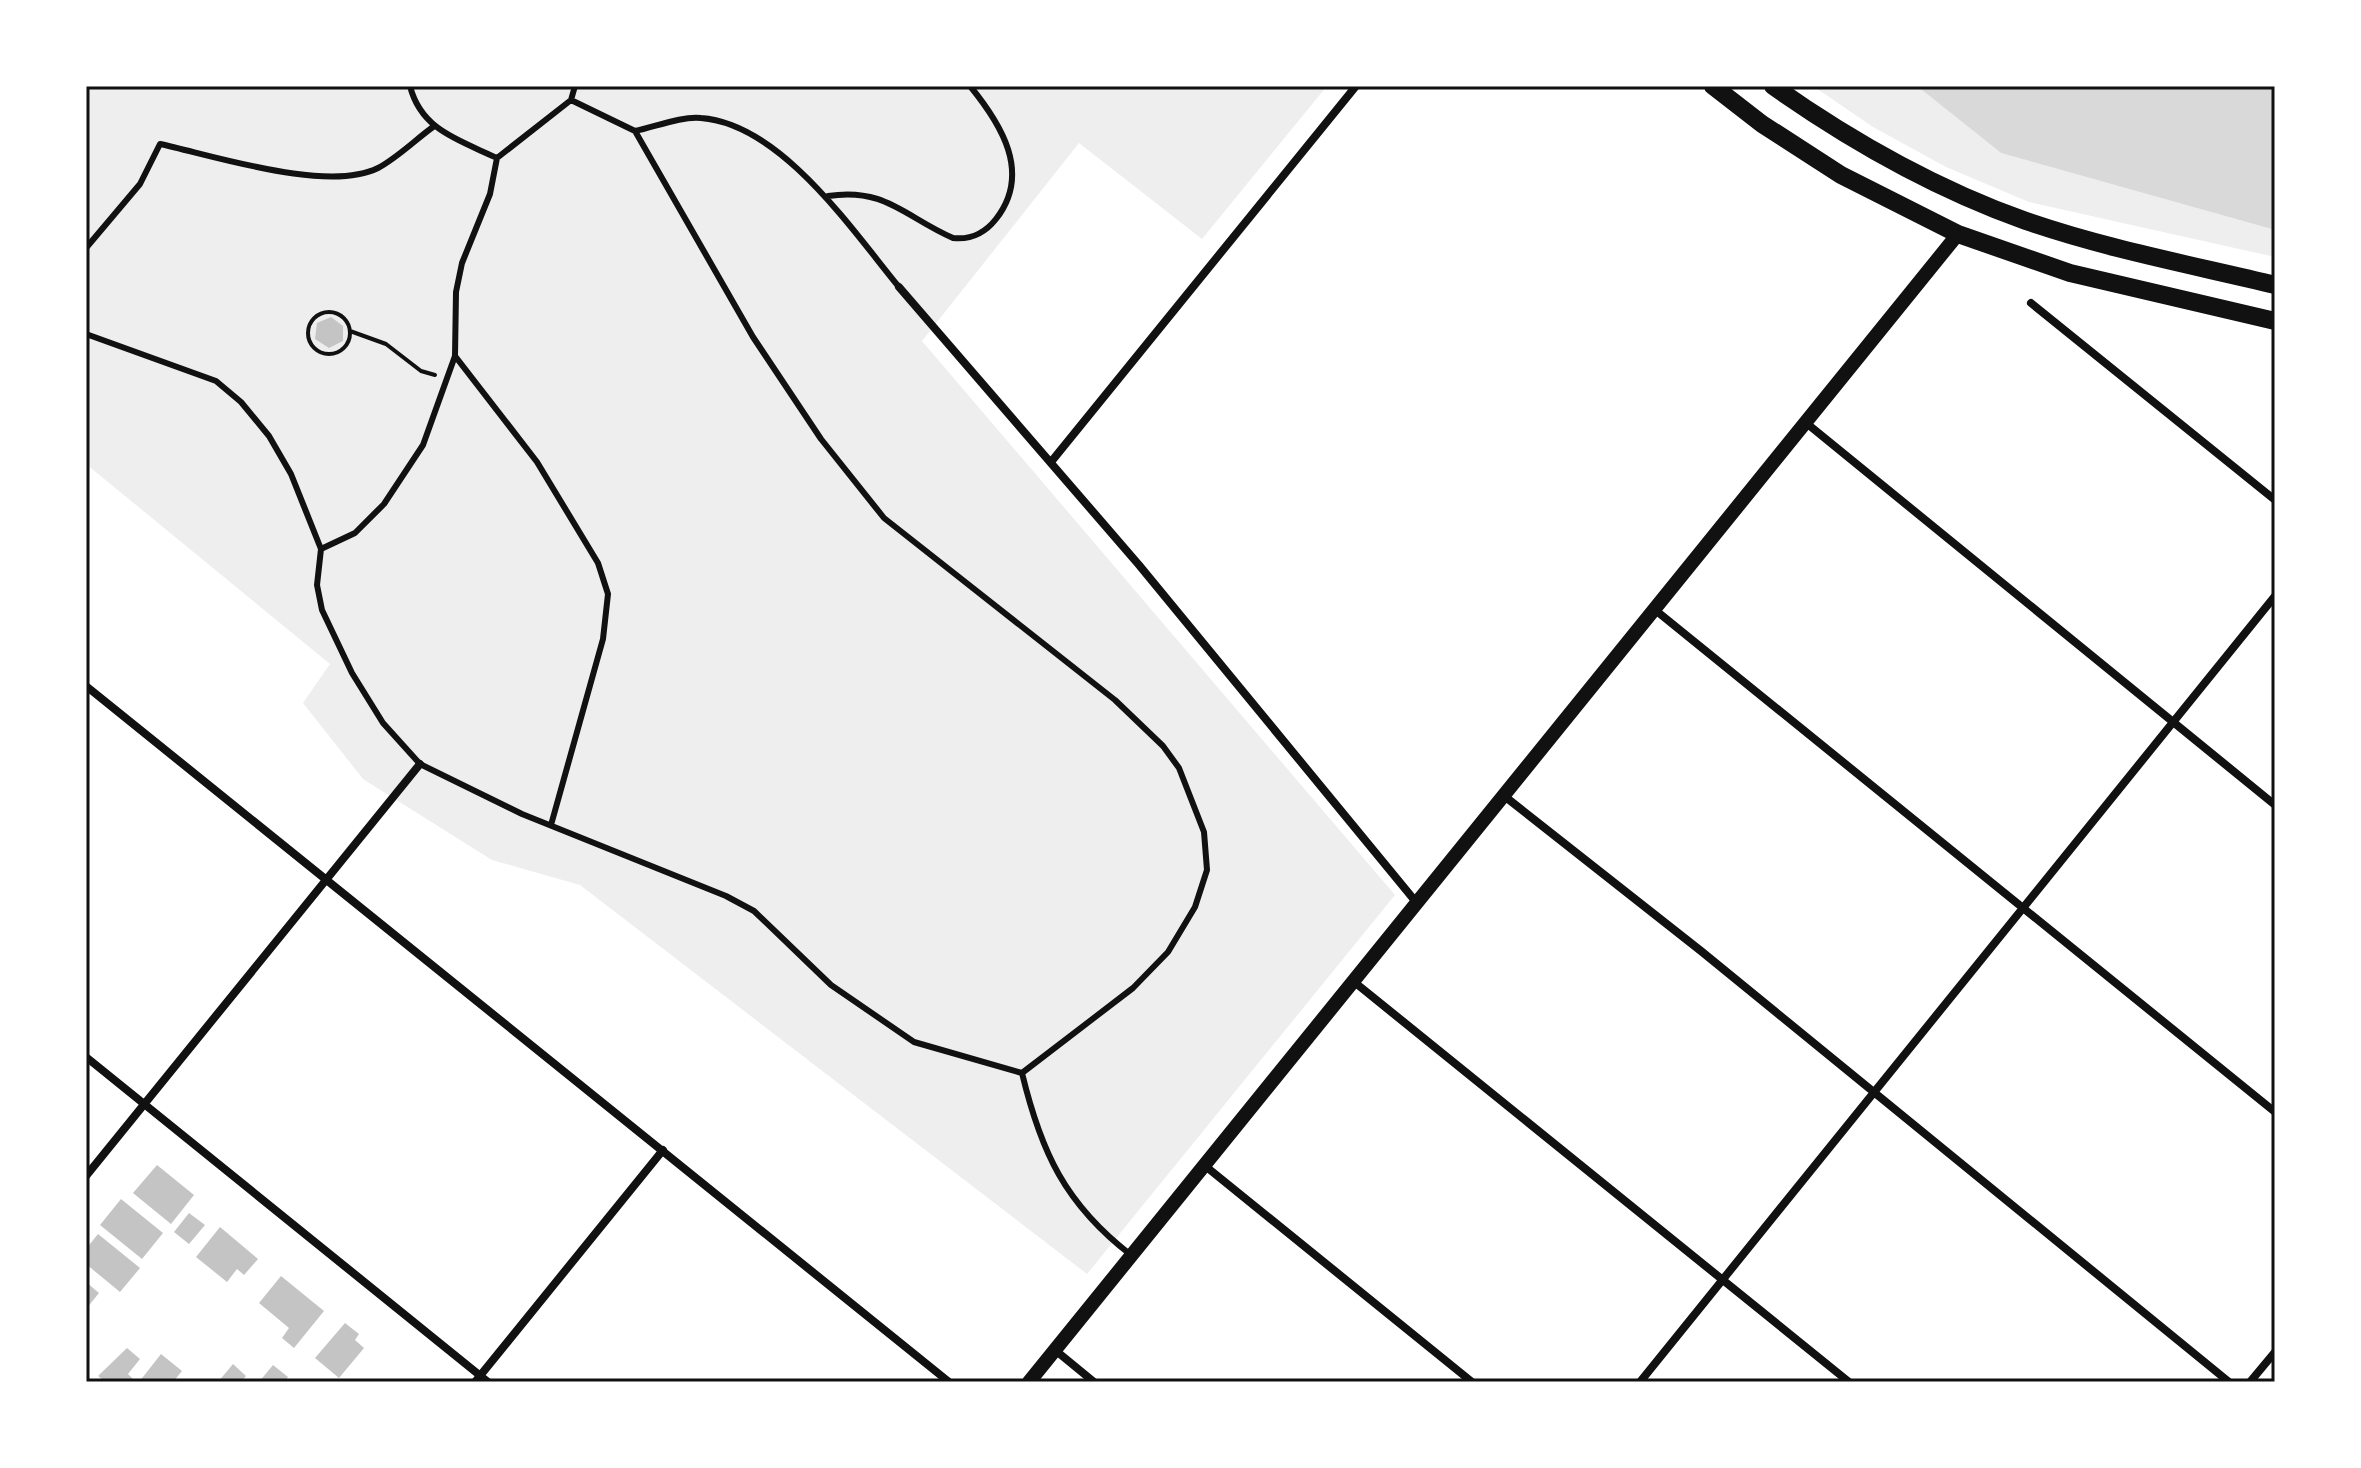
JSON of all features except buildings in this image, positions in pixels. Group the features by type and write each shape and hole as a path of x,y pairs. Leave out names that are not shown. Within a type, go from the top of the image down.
{"main road":[{"path":"1713,86 1762,124 1841,175 1958,234 2070,273 2275,321"},
{"path":"1773,86 1893,162 1994,208 2098,242 2275,285"}],"street":[{"path":"1051,462 1356,86"},
{"path":"1029,1382 1958,234"},
{"path":"899,287 1051,462 1416,902"},
{"path":"2031,303 2275,500"},
{"path":"1805,422 2275,805"},
{"path":"1640,1382 1872,1091 2275,596"},
{"path":"1654,609 2275,1112"},
{"path":"86,686 949,1382"},
{"path":"86,1176 420,764"},
{"path":"1503,795 2229,1382"},
{"path":"1353,981 1849,1382"},
{"path":"86,1057 478,1379 488,1382"},
{"path":"478,1379 663,1150"},
{"path":"1204,1165 1472,1382"},
{"path":"1055,1350 1094,1382"},
{"path":"2250,1382 2275,1352"}],"lane":[{"path":"410,86 419,111 433,127 497,158"},
{"path":"321,549 355,533 384,504 418,455 455,356 456,292 462,263 490,194 497,158 571,100 575,86"},
{"path":"828,196 853,192 879,197 953,238 964,239 982,232 1000,213 1011,192 1013,164 994,116 970,86"},
{"path":"571,100 635,131 753,337 821,439 884,518 1132,715 1163,746 1189,792 1204,832 1207,870 1195,907 1168,952 1133,988 1022,1073"},
{"path":"635,131 697,117 720,120 755,136 828,196 899,287"},
{"path":"86,248 140,184 160,144 319,178 348,177 378,168 433,127"},
{"path":"86,334 207,377 241,402 269,436 291,474 321,549 317,585 322,610 352,673 383,723 420,764 551,825 754,911 831,985 914,1042 1022,1073"},
{"path":"455,356 537,462 598,563 608,594 603,639 551,825"},
{"path":"1022,1073 1043,1148 1058,1178 1090,1219 1131,1255"}],"path":[{"path":"350,331 347,344 330,354 318,350 308,334 313,320 324,312 344,318 350,331 386,344 414,367 447,383"}],"shaded area":[{"path":"86,86 1327,86 1202,239 1079,143 922,341 1395,895 1087,1274 580,885 492,860 363,779 303,703 330,664 86,464"},
{"path":"1813,86 1917,86 2001,153 2275,230 2275,257 2029,202 1946,167 1873,127"},
{"path":"1917,86 2275,86 2275,230 2001,153"}]}
